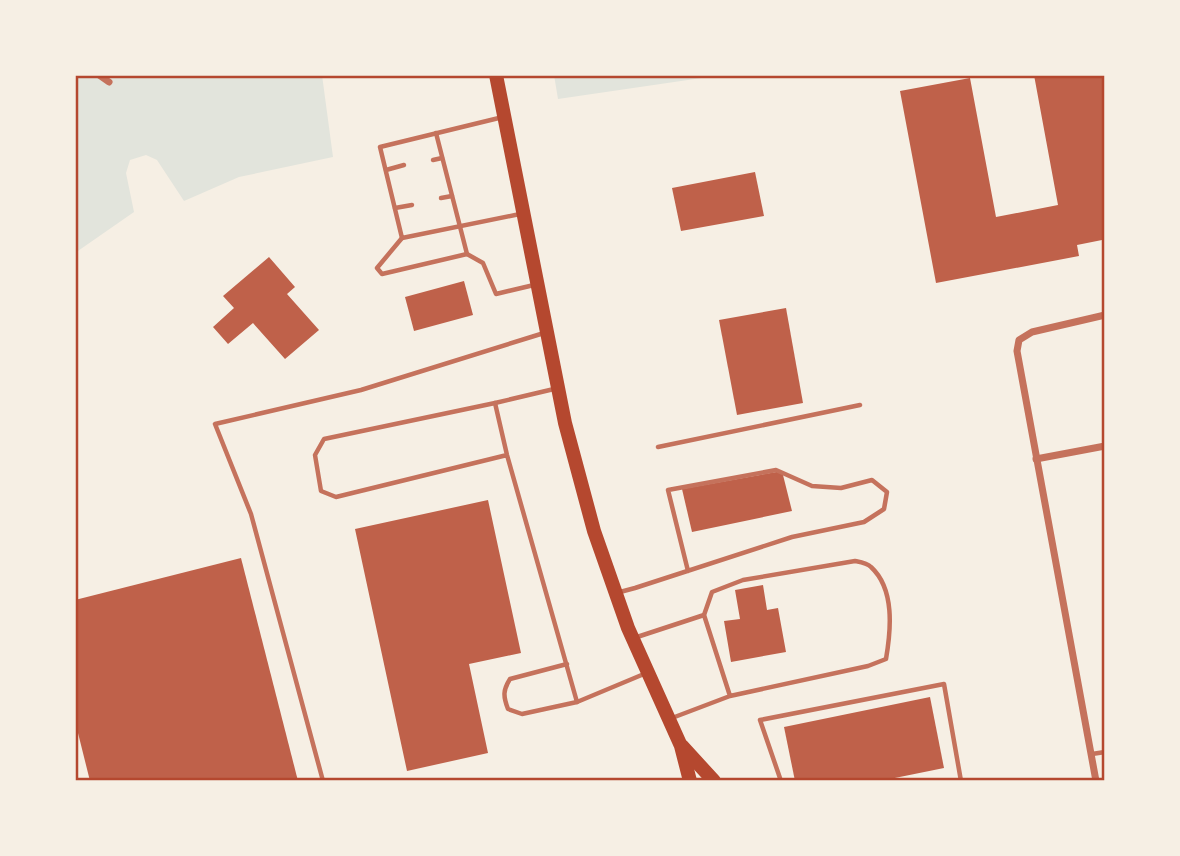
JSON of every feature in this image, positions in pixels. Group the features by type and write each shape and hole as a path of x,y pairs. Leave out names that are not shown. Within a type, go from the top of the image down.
{"main road":[{"path":"496,75 565,423 594,531 633,638 681,746 690,781"},
{"path":"681,746 714,781"}],"street":[{"path":"99,75 109,82"},
{"path":"1096,781 1017,351 1019,340 1032,332 1105,315"},
{"path":"1036,459 1105,446"}],"lane":[{"path":"402,239 380,147 504,116"},
{"path":"436,133 467,254 483,264 496,294 538,284"},
{"path":"433,160 442,158"},
{"path":"386,170 404,165"},
{"path":"441,198 452,196"},
{"path":"395,208 412,205"},
{"path":"467,254 382,274 377,268 402,239 524,213"},
{"path":"323,781 251,514 215,424 361,390 548,331"},
{"path":"507,456 336,497 321,491 315,455 324,439 559,388"},
{"path":"495,403 507,456 577,702"},
{"path":"658,447 860,405"},
{"path":"616,593 688,571 792,537 864,522 884,509 887,492 872,480 841,488 812,486 776,470 668,490 688,571"},
{"path":"669,719 730,696 855,669 886,659 891,631 886,589 870,565 855,561 743,580 712,592 704,615 730,696"},
{"path":"633,638 704,615"},
{"path":"567,664 510,679 504,688 503,697 508,709 522,714 577,702 648,673"},
{"path":"781,781 760,720 944,684 961,781"},
{"path":"1092,754 1105,752"}],"shaded area":[{"path":"75,75 322,75 333,157 239,177 184,201 157,160 146,155 130,160 126,173 134,212 75,253"},
{"path":"554,75 722,75 558,99"}],"building":[{"path":"1034,75 1104,75 1105,246 1102,240 1077,245 1079,256 936,283 900,91 970,78 996,217 1058,205"},
{"path":"755,172 764,216 681,231 672,188"},
{"path":"269,257 295,287 287,294 319,330 285,359 253,323 228,344 213,327 234,308 223,296"},
{"path":"464,281 473,315 414,331 405,297"},
{"path":"786,308 803,403 737,415 719,320"},
{"path":"782,471 792,511 692,532 682,489"},
{"path":"488,500 521,653 469,664 488,753 407,771 355,529"},
{"path":"241,558 298,781 90,781 75,721 75,600"},
{"path":"763,585 767,610 778,608 786,652 731,662 724,621 740,619 735,590"},
{"path":"930,697 944,768 880,781 795,781 784,727"}]}
